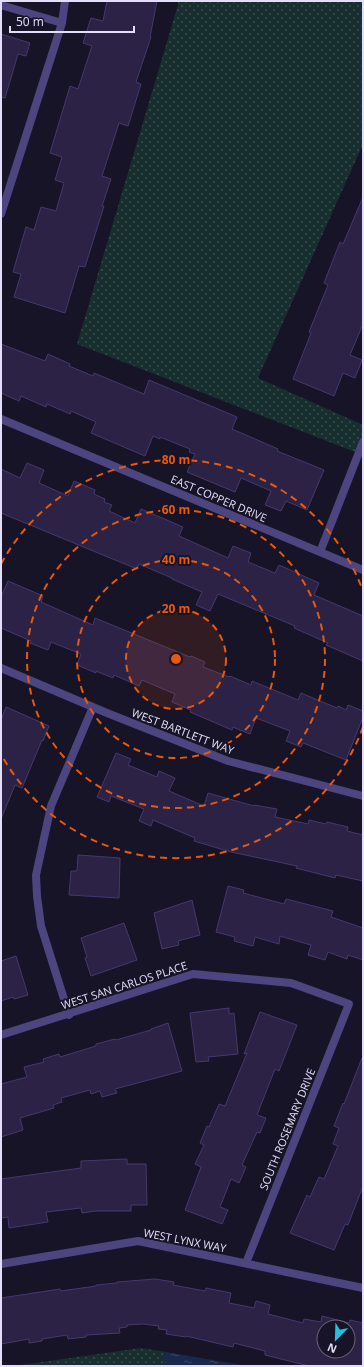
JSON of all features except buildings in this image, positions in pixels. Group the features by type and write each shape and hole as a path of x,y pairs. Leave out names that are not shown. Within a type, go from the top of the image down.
{"street":[{"path":"1,214 62,23 65,1"},
{"path":"1,5 62,23"},
{"name":"EAST COPPER DRIVE","path":"1,419 363,570"},
{"path":"320,552 363,442"},
{"name":"WEST BARTLETT WAY","path":"1,668 93,707 228,761 363,796"},
{"path":"69,1015 41,926 36,875 51,806 93,707"},
{"name":"WEST SAN CARLOS PLACE","path":"1,1035 69,1015 193,974 291,983 349,1004"},
{"name":"SOUTH ROSEMARY DRIVE","path":"246,1263 349,1004"},
{"name":"WEST LYNX WAY","path":"1,1264 138,1241 363,1288"}],"green space":[{"path":"178,1 363,1 363,144 258,378 363,425 363,455 77,344"},
{"path":"141,1348 166,1352 162,1360 169,1366 13,1366"}],"water":[{"path":"166,1352 247,1366 169,1366 162,1360"}]}
